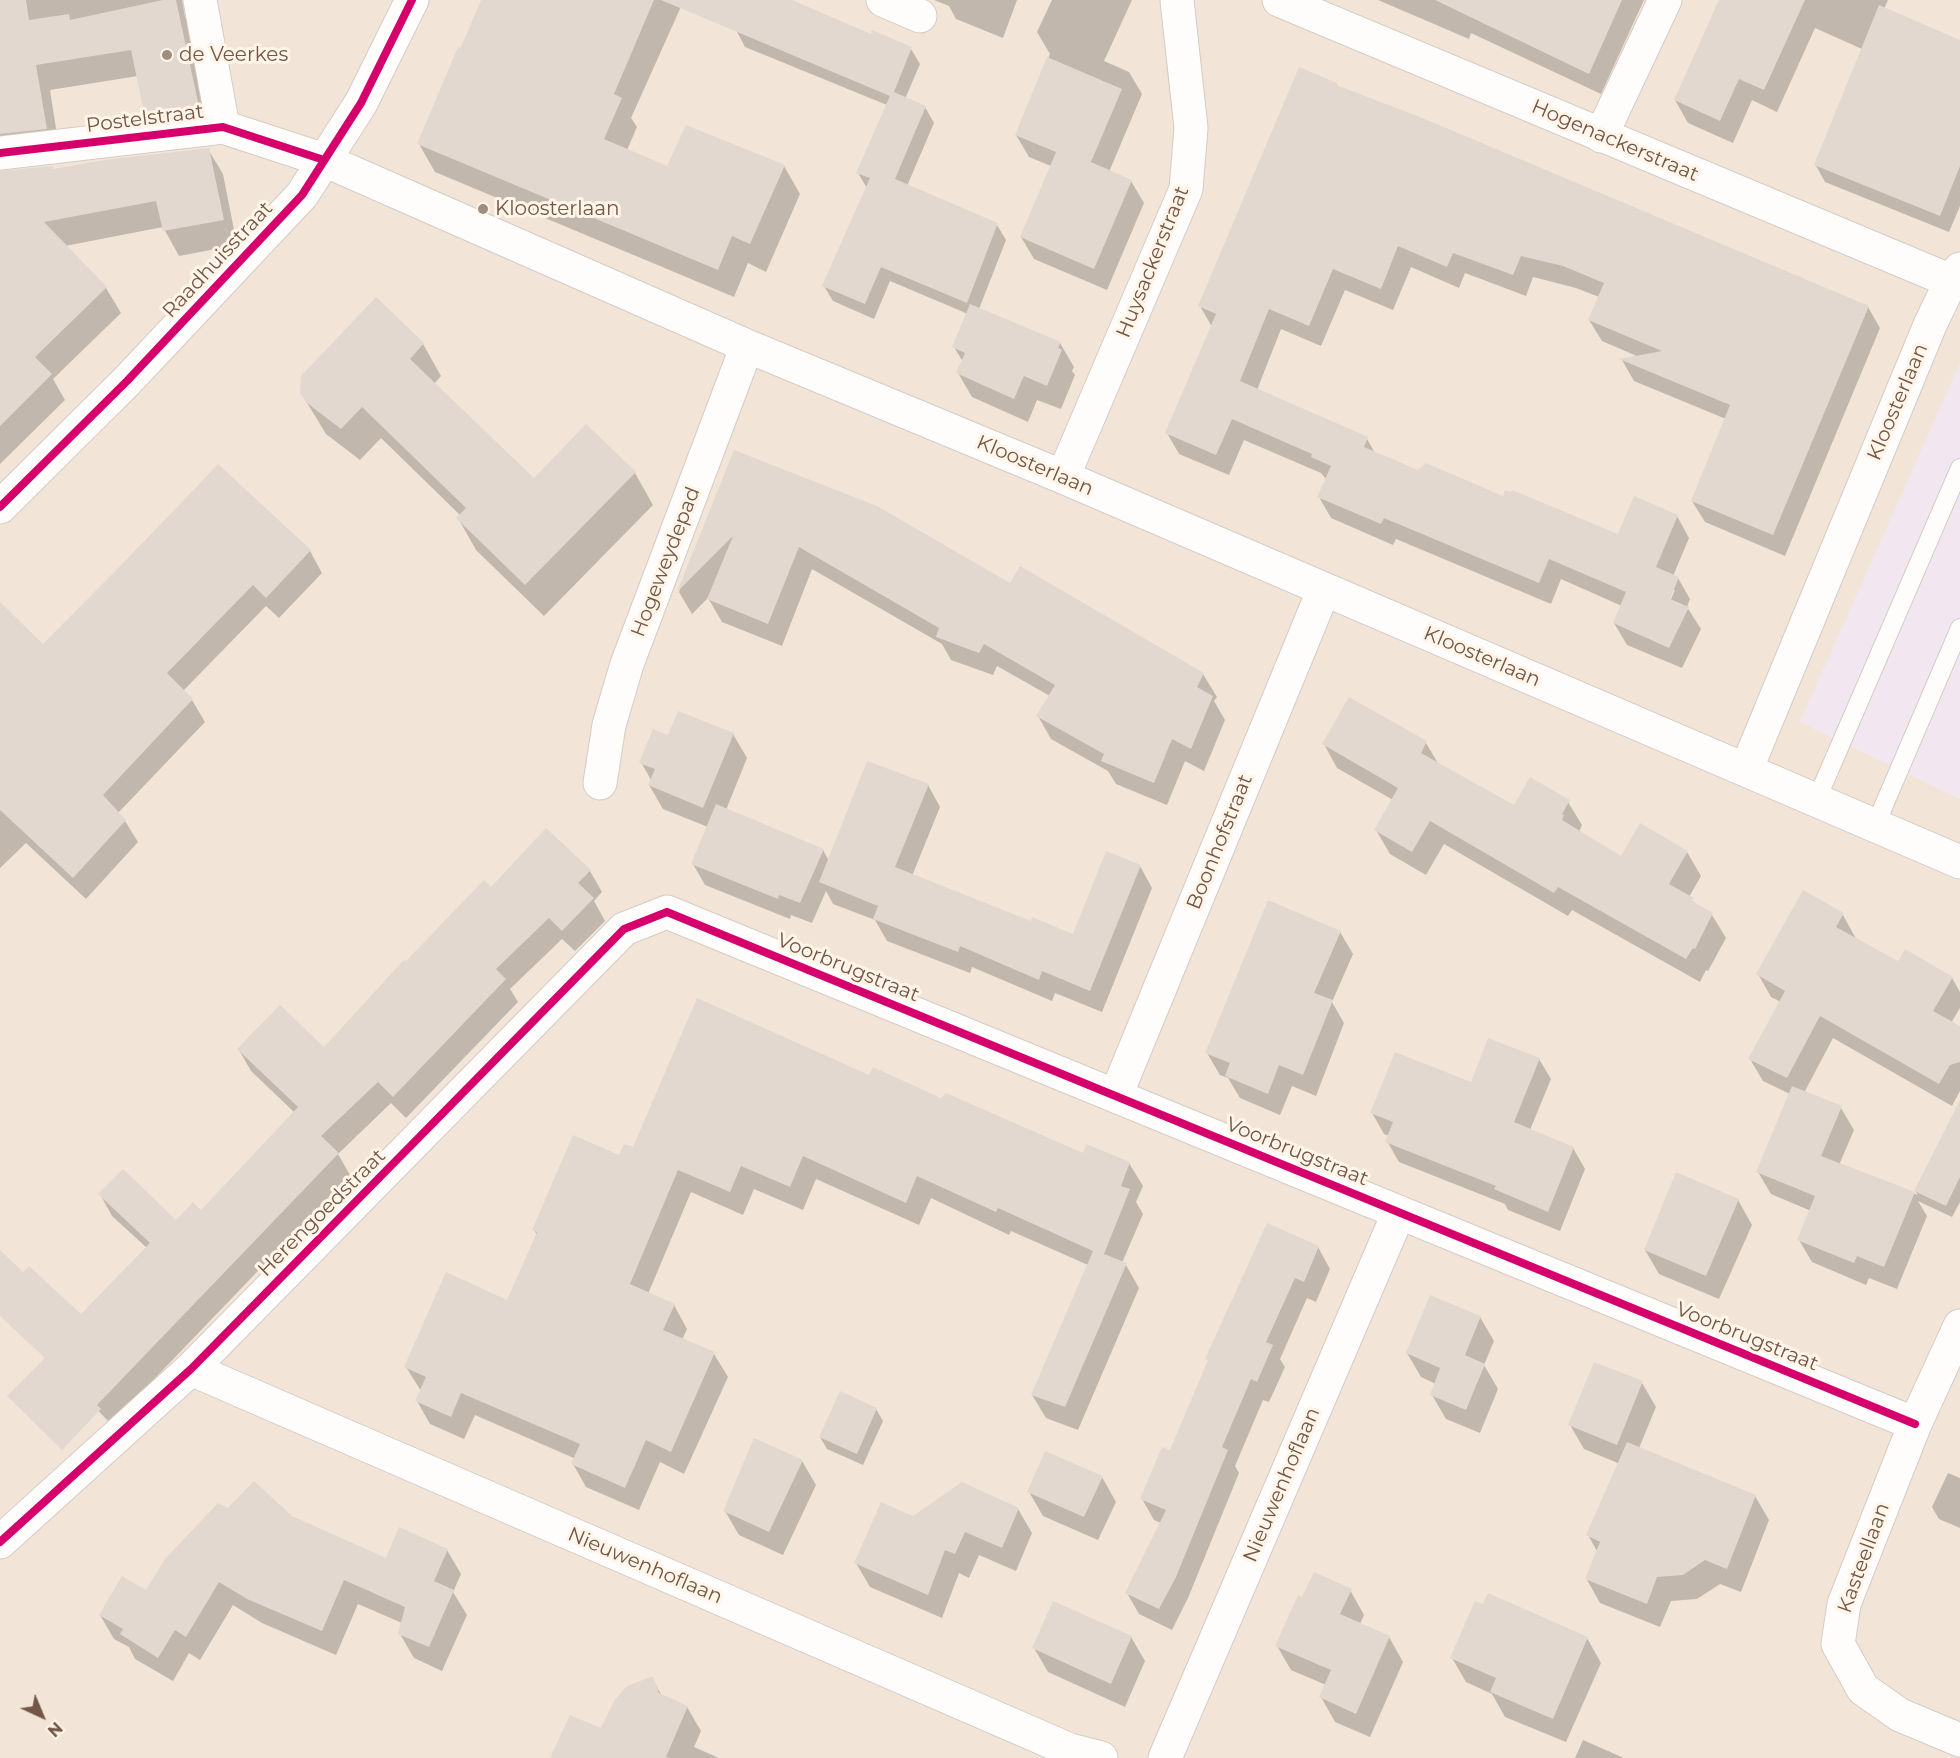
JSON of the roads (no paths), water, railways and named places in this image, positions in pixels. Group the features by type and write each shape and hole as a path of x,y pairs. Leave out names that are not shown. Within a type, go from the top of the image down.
{"street":[{"path":"200,0 223,127"},
{"name":"Raadhuisstraat","path":"0,507 127,381 302,195 361,103 412,0"},
{"path":"883,0 920,16"},
{"name":"Huysackerstraat","path":"1063,477 1186,189 1191,128 1177,0"},
{"name":"Hogenackerstraat","path":"1279,0 1601,136 1956,275"},
{"path":"1601,136 1665,0"},
{"name":"Postelstraat","path":"0,153 223,127 324,160"},
{"name":"Kloosterlaan","path":"324,160 747,346 1063,477 1960,862"},
{"name":"Kloosterlaan","path":"1746,770 1930,325 1956,275"},
{"name":"Hogeweydepad","path":"600,783 609,725 627,664 747,346"},
{"name":"Boonhofstraat","path":"1116,1095 1324,589"},
{"name":"Voorbrugstraat","path":"667,912 1915,1424"},
{"name":"Herengoedstraat","path":"0,1542 191,1369 624,929 667,912"},
{"name":"Nieuwenhoflaan","path":"1165,1758 1399,1212"},
{"name":"Kasteellaan","path":"1960,1326 1915,1424 1844,1604 1838,1644 1863,1689 1900,1715 1960,1740"},
{"name":"Nieuwenhoflaan","path":"191,1369 1070,1750 1101,1758"}],"lane":[{"path":"1816,801 1960,468"},
{"path":"1875,825 1960,628"}],"place":[{"name":"de Veerkes","path":"167,55"},
{"name":"Kloosterlaan","path":"483,209"}]}
